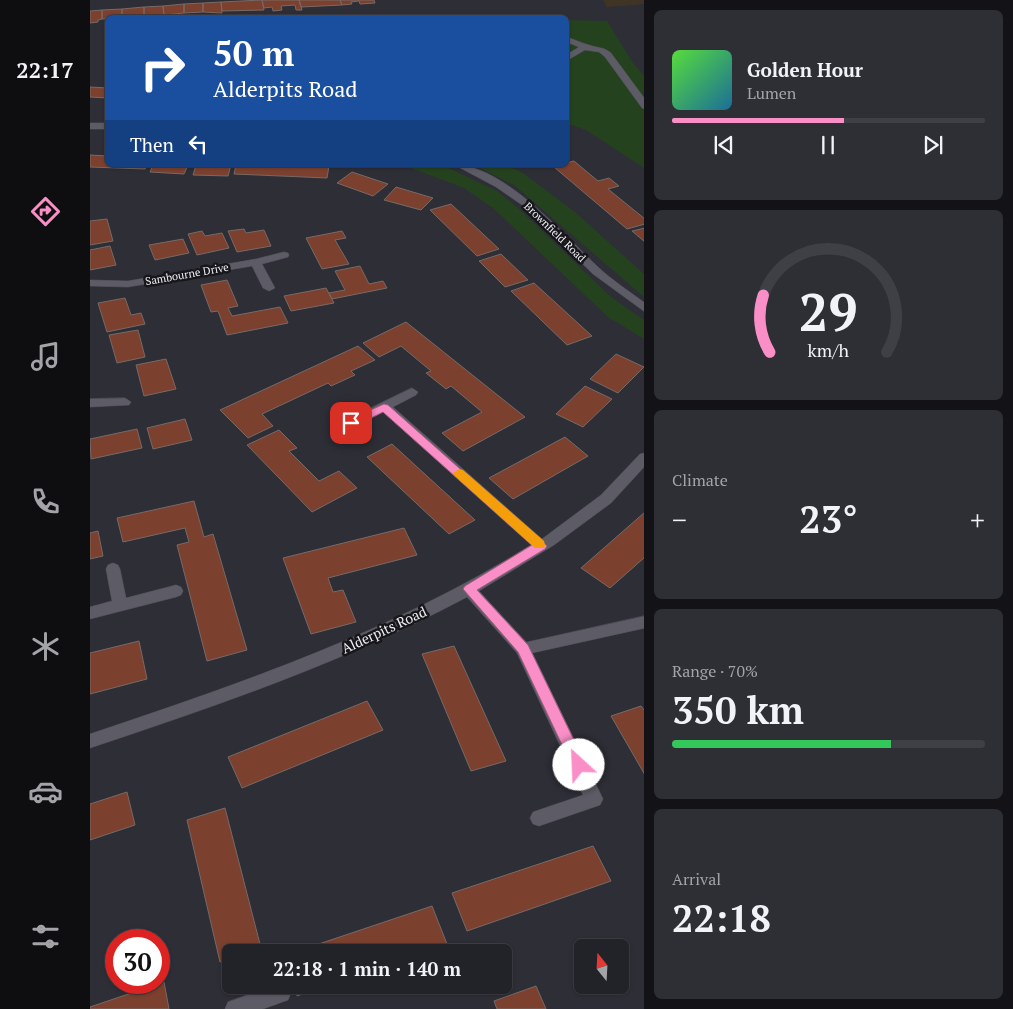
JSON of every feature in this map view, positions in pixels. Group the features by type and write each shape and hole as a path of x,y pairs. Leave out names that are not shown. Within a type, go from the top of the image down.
{"street":[{"path":"569,40 584,47 602,50 608,55 644,106"},
{"path":"569,57 584,47"},
{"path":"90,126 105,126"},
{"name":"Brownfield Road","path":"464,167 500,185 526,203 598,272 644,309"},
{"name":"Sambourne Drive","path":"90,283 128,284 256,262 284,255"},
{"path":"256,262 269,288"},
{"path":"351,423 412,392"},
{"path":"90,403 125,402"},
{"path":"384,407 541,546"},
{"name":"Alderpits Road","path":"90,741 196,706 312,663 390,628 469,589 541,546 607,498 644,457"},
{"path":"112,569 120,604"},
{"path":"469,589 523,649 594,798 538,818"},
{"path":"90,613 176,591"},
{"path":"523,649 644,622"},
{"path":"235,1009 278,994"}],"shaded area":[{"path":"603,0 644,0 644,4 607,7"}],"green space":[{"path":"569,20 607,21 633,63 644,76 644,168 586,130 569,124"},
{"path":"408,167 446,167 497,191 519,209 611,297 644,320 644,339 608,317 493,208 464,188"},
{"path":"478,167 510,167 523,173 575,212 644,274 644,297 514,185"}],"building":[{"path":"262,0 299,0 302,10 296,10 295,5 281,6 282,10 273,11 272,7 264,8"},
{"path":"262,0 264,10 222,11 221,2"},
{"path":"299,0 340,0 342,5 301,7"},
{"path":"340,0 374,0 375,3 360,4 359,1 342,5"},
{"path":"221,2 222,13 203,12 203,3"},
{"path":"203,3 203,12 184,13 184,4"},
{"path":"184,4 184,13 164,15 163,6"},
{"path":"163,6 164,15 144,15 144,7"},
{"path":"144,7 144,15 122,15 122,9"},
{"path":"122,9 122,15 105,15 105,19 102,19 102,10"},
{"path":"102,10 102,19 98,20 98,22 90,23 90,11"},
{"path":"90,87 105,88 105,98 90,97"},
{"path":"90,155 105,156 105,167 146,167 145,169 90,167"},
{"path":"574,161 598,181 609,178 619,186 608,189 644,218 644,224 627,229 554,167 569,167 569,162"},
{"path":"152,167 187,167 184,174 150,172"},
{"path":"195,167 230,167 228,176 193,175"},
{"path":"236,167 329,167 327,178 234,174"},
{"path":"352,172 388,184 373,196 337,183"},
{"path":"396,187 433,198 421,210 384,200"},
{"path":"451,204 499,249 477,256 430,210"},
{"path":"107,219 113,241 90,245 90,221"},
{"path":"644,228 644,241 632,231"},
{"path":"244,229 246,233 264,230 271,246 237,252 228,231"},
{"path":"202,231 205,236 222,233 229,248 197,255 188,234"},
{"path":"342,231 346,238 335,240 349,264 322,269 306,238"},
{"path":"183,239 189,253 155,260 149,245"},
{"path":"110,246 116,265 90,270 90,250"},
{"path":"501,254 528,280 505,287 479,261"},
{"path":"360,266 369,284 383,281 387,288 332,299 329,293 345,290 335,271"},
{"path":"227,280 238,306 228,308 232,316 280,307 288,323 227,335 218,311 211,312 201,285"},
{"path":"534,283 592,336 567,345 511,291"},
{"path":"326,288 334,303 291,311 284,296"},
{"path":"125,298 131,315 141,313 145,324 107,332 98,303"},
{"path":"406,322 525,417 463,451 442,433 482,412 451,386 446,389 426,373 431,371 401,346 379,357 363,343"},
{"path":"138,330 145,357 117,363 109,335"},
{"path":"358,346 375,360 351,371 355,375 331,386 328,383 262,414 273,426 248,438 220,410"},
{"path":"616,354 644,367 618,393 590,379"},
{"path":"166,359 176,389 144,396 136,365"},
{"path":"585,386 612,399 583,427 556,414"},
{"path":"185,419 192,440 153,449 147,428"},
{"path":"137,429 142,448 91,459 90,439"},
{"path":"279,430 297,448 289,451 319,481 339,471 357,488 312,512 247,445"},
{"path":"565,437 588,456 513,499 489,478"},
{"path":"392,444 475,520 449,534 367,457"},
{"path":"194,501 204,537 213,534 247,650 207,661 177,545 189,542 185,528 123,542 117,518"},
{"path":"644,513 644,558 610,588 581,568"},
{"path":"404,528 417,555 328,578 333,592 343,590 356,622 311,634 283,558"},
{"path":"98,531 103,556 90,559 90,533"},
{"path":"139,641 147,679 90,694 90,653"},
{"path":"454,646 506,761 471,771 422,654"},
{"path":"367,701 383,730 242,788 228,757"},
{"path":"641,706 644,710 644,773 611,716"},
{"path":"127,792 135,825 90,840 90,804"},
{"path":"225,808 260,944 222,944 222,961 220,962 187,820"},
{"path":"593,846 611,881 467,931 452,893"},
{"path":"432,906 447,944 319,944"},
{"path":"536,986 546,1009 497,1009 494,1001"},
{"path":"128,994 166,994 169,1009 90,1009 90,1007"}],"slow traffic":[{"path":"459,473 539,545"}],"route":[{"path":"351,423 384,407 541,546 469,589 523,649 579,765"}]}
